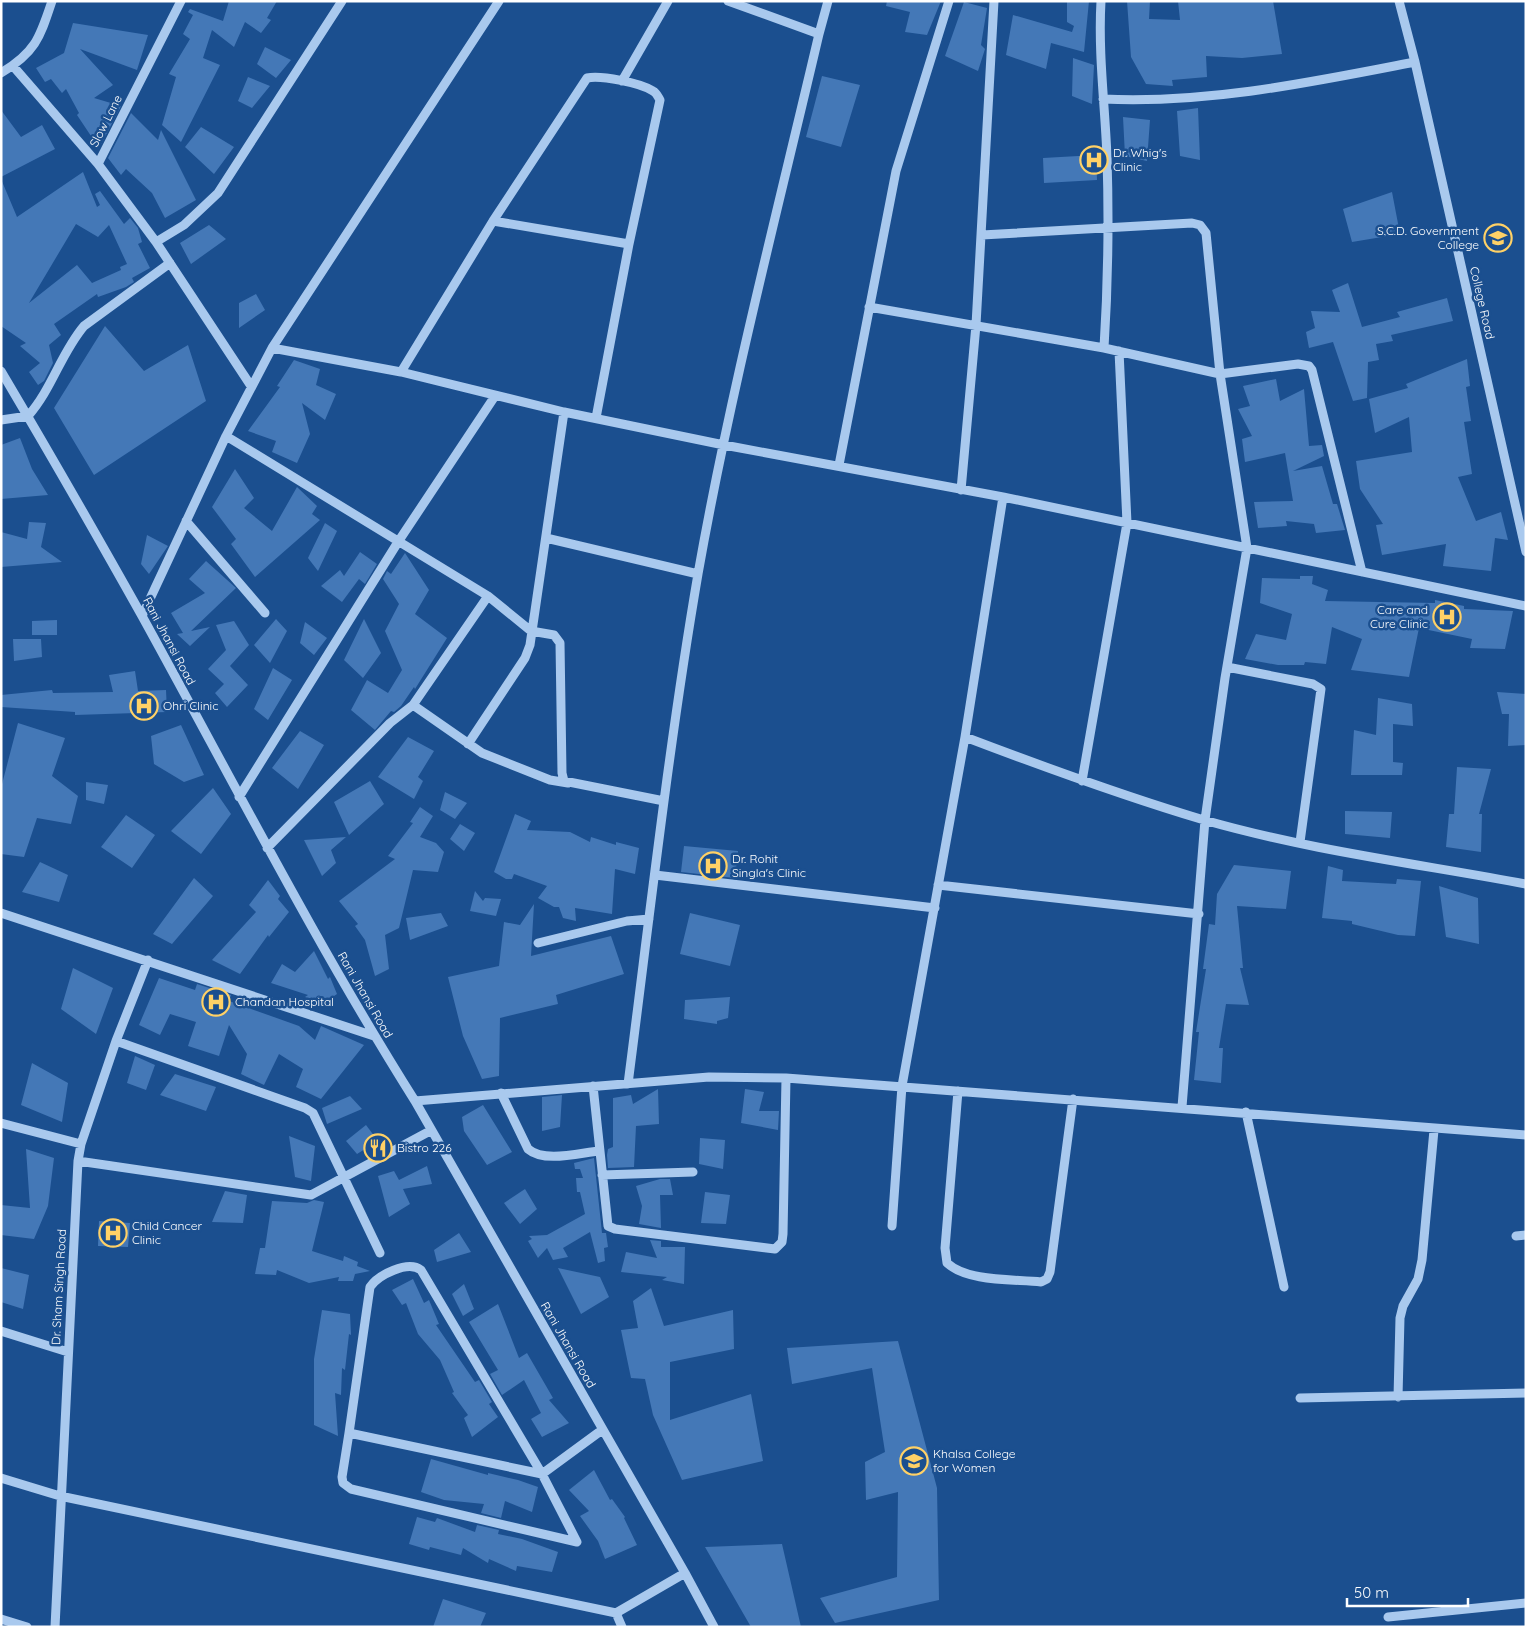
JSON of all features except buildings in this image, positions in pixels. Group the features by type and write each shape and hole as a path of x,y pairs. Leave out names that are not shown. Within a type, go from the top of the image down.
{"street":[{"path":"1,73 13,66 30,51 39,38 52,1"},
{"name":"Slow Lane","path":"13,66 98,164 181,1"},
{"path":"156,242 184,225 218,193 342,1"},
{"path":"142,616 226,436 272,348 499,1"},
{"path":"622,81 668,1"},
{"path":"728,1 819,34"},
{"path":"628,1084 664,800 698,574 724,445 828,1"},
{"path":"839,465 896,171 949,1"},
{"path":"962,490 982,235 994,1"},
{"path":"1101,1 1099,36 1103,100 1108,282 1104,348"},
{"name":"College Road","path":"1399,1 1415,62 1526,552"},
{"path":"1103,100 1132,101 1226,95 1323,80 1415,62"},
{"path":"401,372 493,221 587,78 594,76 622,81 653,90 660,100 629,244 596,418"},
{"path":"98,164 170,262 251,386"},
{"path":"493,221 629,244"},
{"path":"982,235 1192,222 1200,225 1206,233 1220,374 1247,548 1227,667 1205,820 1199,914 1182,1108"},
{"path":"1,420 28,416 44,397 74,339 84,326 170,262"},
{"path":"869,307 1104,348 1220,374 1298,364 1309,366 1312,370 1362,572"},
{"path":"272,348 401,372 564,412 724,445 1003,497 1526,606"},
{"path":"1082,781 1127,523 1119,351"},
{"name":"Rani Jhansi Road","path":"1,371 142,616 267,848 374,1036 415,1101 430,1131 685,1573 710,1626"},
{"path":"239,797 398,542 495,396"},
{"path":"468,744 525,658 546,538 564,412"},
{"path":"226,436 488,596 531,631 554,635 560,643 562,773 564,781 568,783"},
{"path":"892,1226 902,1086 965,737 1003,497"},
{"path":"186,521 265,613"},
{"path":"546,538 698,574"},
{"path":"267,848 390,723 413,705 488,596"},
{"path":"1227,667 1313,684 1322,689 1300,842"},
{"path":"413,705 482,752 550,780 664,800"},
{"path":"965,737 1082,781 1205,820 1300,842 1526,884"},
{"path":"655,875 935,908"},
{"path":"938,885 1199,914"},
{"path":"1,912 374,1036"},
{"path":"538,943 626,921 649,918"},
{"name":"Dr. Sham Singh Road","path":"55,1627 78,1161 81,1144 116,1041 148,960"},
{"path":"116,1041 306,1108 313,1113 380,1253"},
{"path":"415,1101 709,1077 786,1078 1246,1112 1434,1130 1526,1136"},
{"path":"593,1086 608,1226 615,1229 775,1249 782,1242 783,1234 786,1078"},
{"path":"958,1091 945,1248 947,1263 955,1270 969,1275 1041,1282 1047,1278 1050,1272 1073,1099"},
{"path":"501,1093 528,1149 533,1153 545,1156 599,1151"},
{"path":"1246,1112 1284,1287"},
{"path":"1,1123 81,1144"},
{"path":"1398,1397 1400,1318 1403,1306 1418,1278 1422,1260 1434,1130"},
{"path":"78,1161 303,1195 318,1192 430,1131"},
{"path":"602,1175 693,1172"},
{"path":"1516,1236 1526,1235"},
{"path":"410,1267 421,1270 542,1474 578,1542 351,1489 343,1483 342,1477 367,1296 374,1282 390,1272 410,1267"},
{"path":"1,1331 68,1352"},
{"path":"1300,1398 1526,1393"},
{"path":"349,1433 542,1474 602,1430"},
{"path":"1,1478 60,1496 616,1613 685,1573"},
{"path":"1388,1617 1526,1603"},
{"path":"616,1613 622,1627"},
{"path":"1,1619 27,1627"}],"place":[{"name":"Dr. Whig's Clinic","path":"1094,160"},
{"name":"S.C.D. Government College","path":"1498,238"},
{"name":"Care and Cure Clinic","path":"1447,617"},
{"name":"Ohri Clinic","path":"144,706"},
{"name":"Dr. Rohit Singla's Clinic","path":"713,866"},
{"name":"Chandan Hospital","path":"216,1002"},
{"name":"Bistro 226","path":"378,1148"},
{"name":"Child Cancer Clinic","path":"113,1233"},
{"name":"Khalsa College for Women","path":"914,1461"}]}
